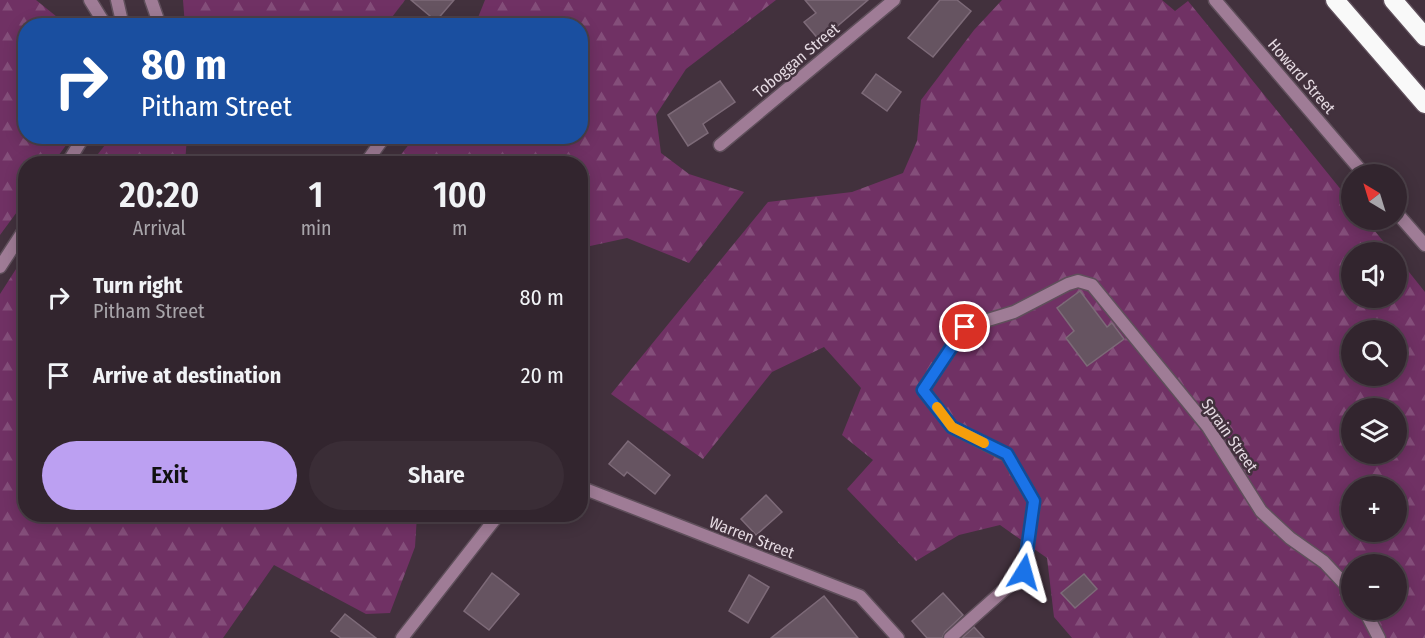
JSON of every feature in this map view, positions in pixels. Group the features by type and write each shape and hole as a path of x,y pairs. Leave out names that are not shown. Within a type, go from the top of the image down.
{"highway":[{"path":"1335,0 1425,104"},
{"path":"1393,0 1425,37"}],"street":[{"path":"90,0 101,18"},
{"path":"117,0 121,18"},
{"path":"151,0 157,18"},
{"name":"Toboggan Street","path":"720,145 894,0"},
{"name":"Howard Street","path":"1215,0 1355,164"},
{"path":"1407,225 1425,245"},
{"path":"0,267 18,239"},
{"name":"Sprain Street","path":"950,638 1024,572 1034,501 1007,454 952,427 923,390 965,327 1014,312 1078,281 1092,285 1208,427 1262,511 1290,538 1324,562 1341,580"},
{"name":"Warren Street","path":"588,490 860,596 898,638"},
{"path":"402,638 493,522"},
{"path":"1370,620 1379,638"}],"green space":[{"path":"0,0 36,0 58,18 18,18 18,144 67,144 58,156 18,156 18,211 0,235"},
{"path":"183,0 405,0 391,18 184,18"},
{"path":"485,0 776,0 686,69 656,115 661,153 689,174 744,192 689,263 627,238 588,246 588,156 400,156 409,144 588,144 588,18 478,18"},
{"path":"1002,0 1162,0 1175,11 1188,1 1341,190 1341,230 1374,230 1384,242 1341,242 1341,308 1407,308 1407,270 1425,292 1425,638 1072,638 1054,617 1047,558 1000,525 959,535 916,561 847,489 873,460 842,435 861,388 824,347 772,372 703,459 611,394 768,202 852,192 903,173 917,141 921,100 974,30"},
{"path":"106,144 186,144 186,156 96,156"},
{"path":"18,266 18,522 417,522 415,547 390,613 366,614 274,565 223,638 0,638 0,294"}],"building":[{"path":"411,0 454,0 439,18 432,18"},
{"path":"805,0 868,0 820,41 804,22 816,13"},
{"path":"940,0 957,0 971,11 933,57 908,38"},
{"path":"876,74 901,92 887,111 862,93"},
{"path":"720,81 735,102 703,124 708,133 688,146 668,115"},
{"path":"1080,291 1107,327 1112,323 1124,339 1087,366 1066,338 1074,331 1057,308"},
{"path":"628,441 670,475 655,494 627,472 624,476 609,464"},
{"path":"766,495 782,512 756,535 741,519"},
{"path":"492,573 519,594 489,630 464,611"},
{"path":"1084,574 1097,589 1075,608 1061,593"},
{"path":"749,575 769,587 748,623 729,611"},
{"path":"943,593 963,615 945,632 942,638 927,638 912,621"},
{"path":"824,596 858,638 771,638"},
{"path":"345,614 376,638 341,638 331,631"},
{"path":"974,627 984,638 962,638"}],"slow traffic":[{"path":"937,407 952,427 984,443"}],"route":[{"path":"965,327 923,390 952,427 1007,454 1034,501 1024,572"}]}
